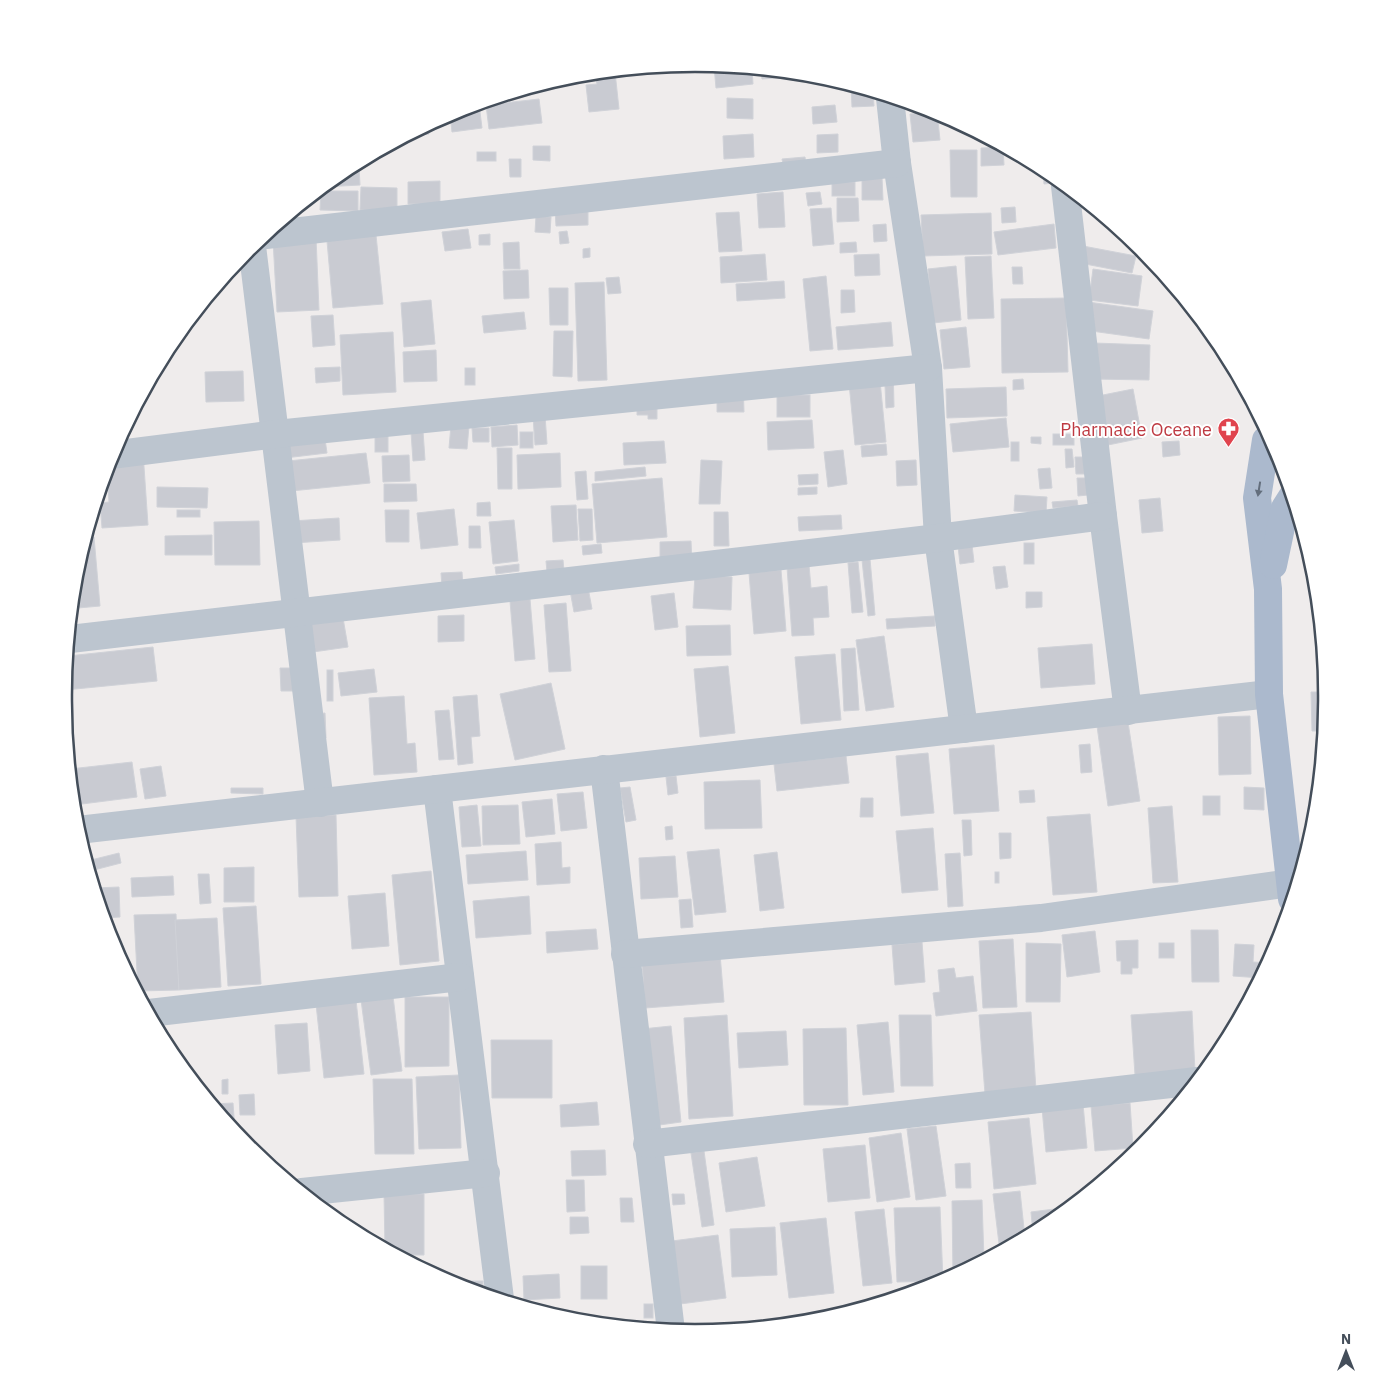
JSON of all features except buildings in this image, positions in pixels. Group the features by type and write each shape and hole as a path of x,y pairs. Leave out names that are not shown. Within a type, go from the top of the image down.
{"main road":[{"path":"1268,450 1257,498 1268,589 1269,694 1291,882"},
{"path":"1268,589 1284,508 1288,503"}],"street":[{"path":"891,104 897,163 928,368 938,538 964,729"},
{"path":"278,234 897,163"},
{"path":"1066,194 1102,516 1128,712"},
{"path":"253,257 320,803"},
{"path":"122,454 276,434 928,368"},
{"path":"76,638 938,538 1102,516"},
{"path":"86,829 604,769 1128,712 1269,694"},
{"path":"604,769 647,1144 670,1323"},
{"path":"437,789 499,1292"},
{"path":"625,954 1041,918 1288,891"},
{"path":"156,1012 460,977"},
{"path":"647,1144 1189,1082"},
{"path":"310,1191 486,1173"}],"place":[{"name":"Pharmacie Oceane","path":"1228,448"}]}
